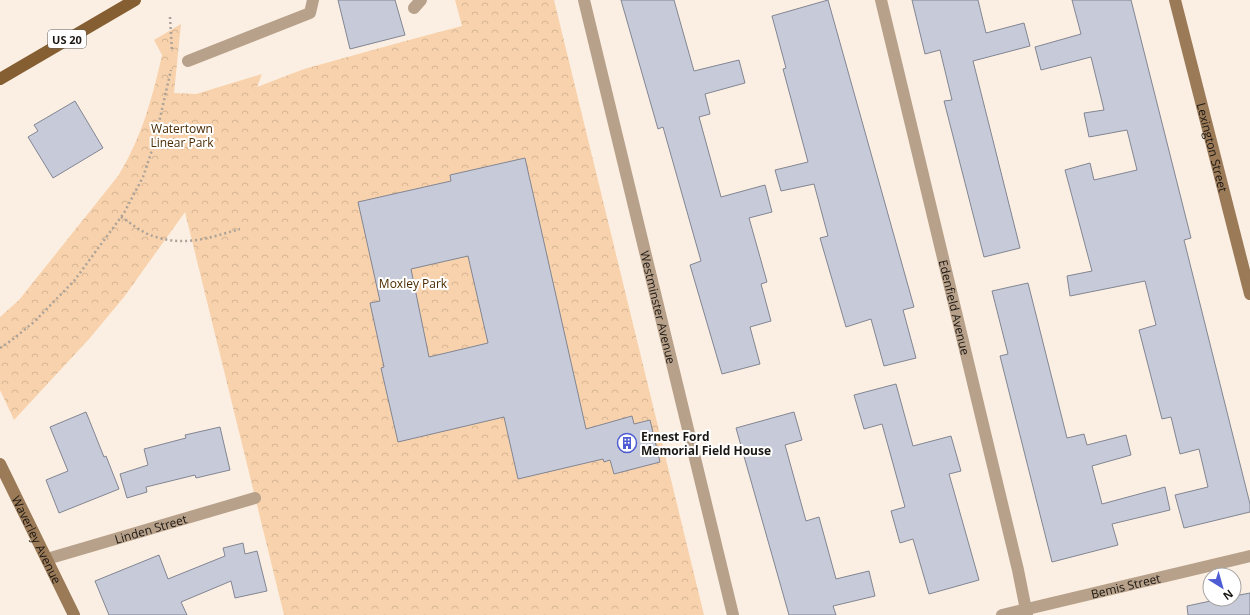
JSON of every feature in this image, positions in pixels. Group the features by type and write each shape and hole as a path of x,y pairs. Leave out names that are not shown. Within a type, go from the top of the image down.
{"main road":[{"name":"US 20","path":"0,79 135,0"}],"street":[{"path":"188,61 310,13 313,0"},
{"name":"Westminster Avenue","path":"584,0 733,615"},
{"name":"Edenfield Avenue","path":"881,0 1016,562 1026,612"},
{"name":"Lexington Street","path":"1175,0 1250,294"},
{"name":"Waverley Avenue","path":"0,464 74,615"},
{"name":"Linden Street","path":"47,560 255,498"},
{"name":"Bemis Street","path":"1002,615 1026,612 1250,556"}],"path":[{"path":"170,17 172,53"},
{"path":"0,348 12,340 35,320 74,281 121,217 144,177 154,144 171,64"},
{"path":"121,217 152,236 180,242 206,239 240,229"}],"green space":[{"name":"Moxley Park","path":"455,0 554,0 704,615 284,615 185,212 124,297 89,339 14,420 0,390 0,317 19,300 118,176 134,147 154,87 162,55 154,40 181,24 174,93 196,94 262,74 257,87 304,69 462,26"}],"building":[{"path":"338,0 395,0 405,35 350,49"},
{"path":"621,0 674,0 694,71 739,60 745,83 705,94 710,114 699,117 721,197 765,185 772,212 749,218 767,282 761,284 771,321 750,327 760,364 722,374 690,265 701,261 663,127 658,129"},
{"path":"828,0 914,307 903,310 916,358 884,366 871,319 846,327 820,238 828,236 814,184 781,191 775,170 808,162 783,69 786,68 772,16"},
{"path":"912,0 978,0 986,33 1024,23 1030,46 973,61 1020,248 984,257 944,101 952,100 940,50 925,54"},
{"path":"1072,0 1131,0 1191,238 1184,240 1250,504 1250,512 1184,528 1175,495 1208,487 1199,449 1180,454 1171,417 1162,419 1139,330 1156,325 1145,281 1070,296 1067,276 1092,271 1065,170 1090,163 1094,180 1137,170 1127,130 1089,137 1084,113 1104,110 1091,57 1041,70 1035,47 1081,34"},
{"path":"75,101 103,148 53,178 28,137 38,131 34,125"},
{"path":"525,158 586,429 632,416 634,424 650,420 660,462 614,474 610,460 604,462 603,459 518,479 504,417 398,442 381,368 384,367 370,303 380,301 358,202 451,181 450,175","holes":["468,256 488,343 429,357 411,269"]},
{"path":"1028,283 1067,438 1084,434 1087,445 1126,435 1131,455 1092,466 1102,504 1165,487 1170,510 1112,524 1118,545 1052,562 1000,356 1008,354 992,291"},
{"path":"896,384 913,446 951,436 961,471 949,474 979,580 929,594 913,539 900,543 891,511 905,507 882,424 864,429 854,395"},
{"path":"86,412 119,489 59,513 46,480 68,471 50,427"},
{"path":"794,412 802,440 785,445 806,521 819,517 836,579 869,571 875,596 833,606 836,615 789,615 736,428"},
{"path":"220,427 230,470 196,478 195,475 146,487 147,492 127,498 120,474 148,465 144,449 186,438 185,435"},
{"path":"243,543 245,554 257,551 267,591 235,598 231,581 181,602 187,615 109,615 95,581 159,555 168,579 225,556 223,548"},
{"path":"1250,593 1250,615 1188,615 1187,606 1202,603 1202,607 1242,607 1242,594"}],"place":[{"name":"Ernest Ford Memorial Field House","path":"627,443"}],"park label":[{"name":"Watertown Linear Park","path":"182,135"}]}
